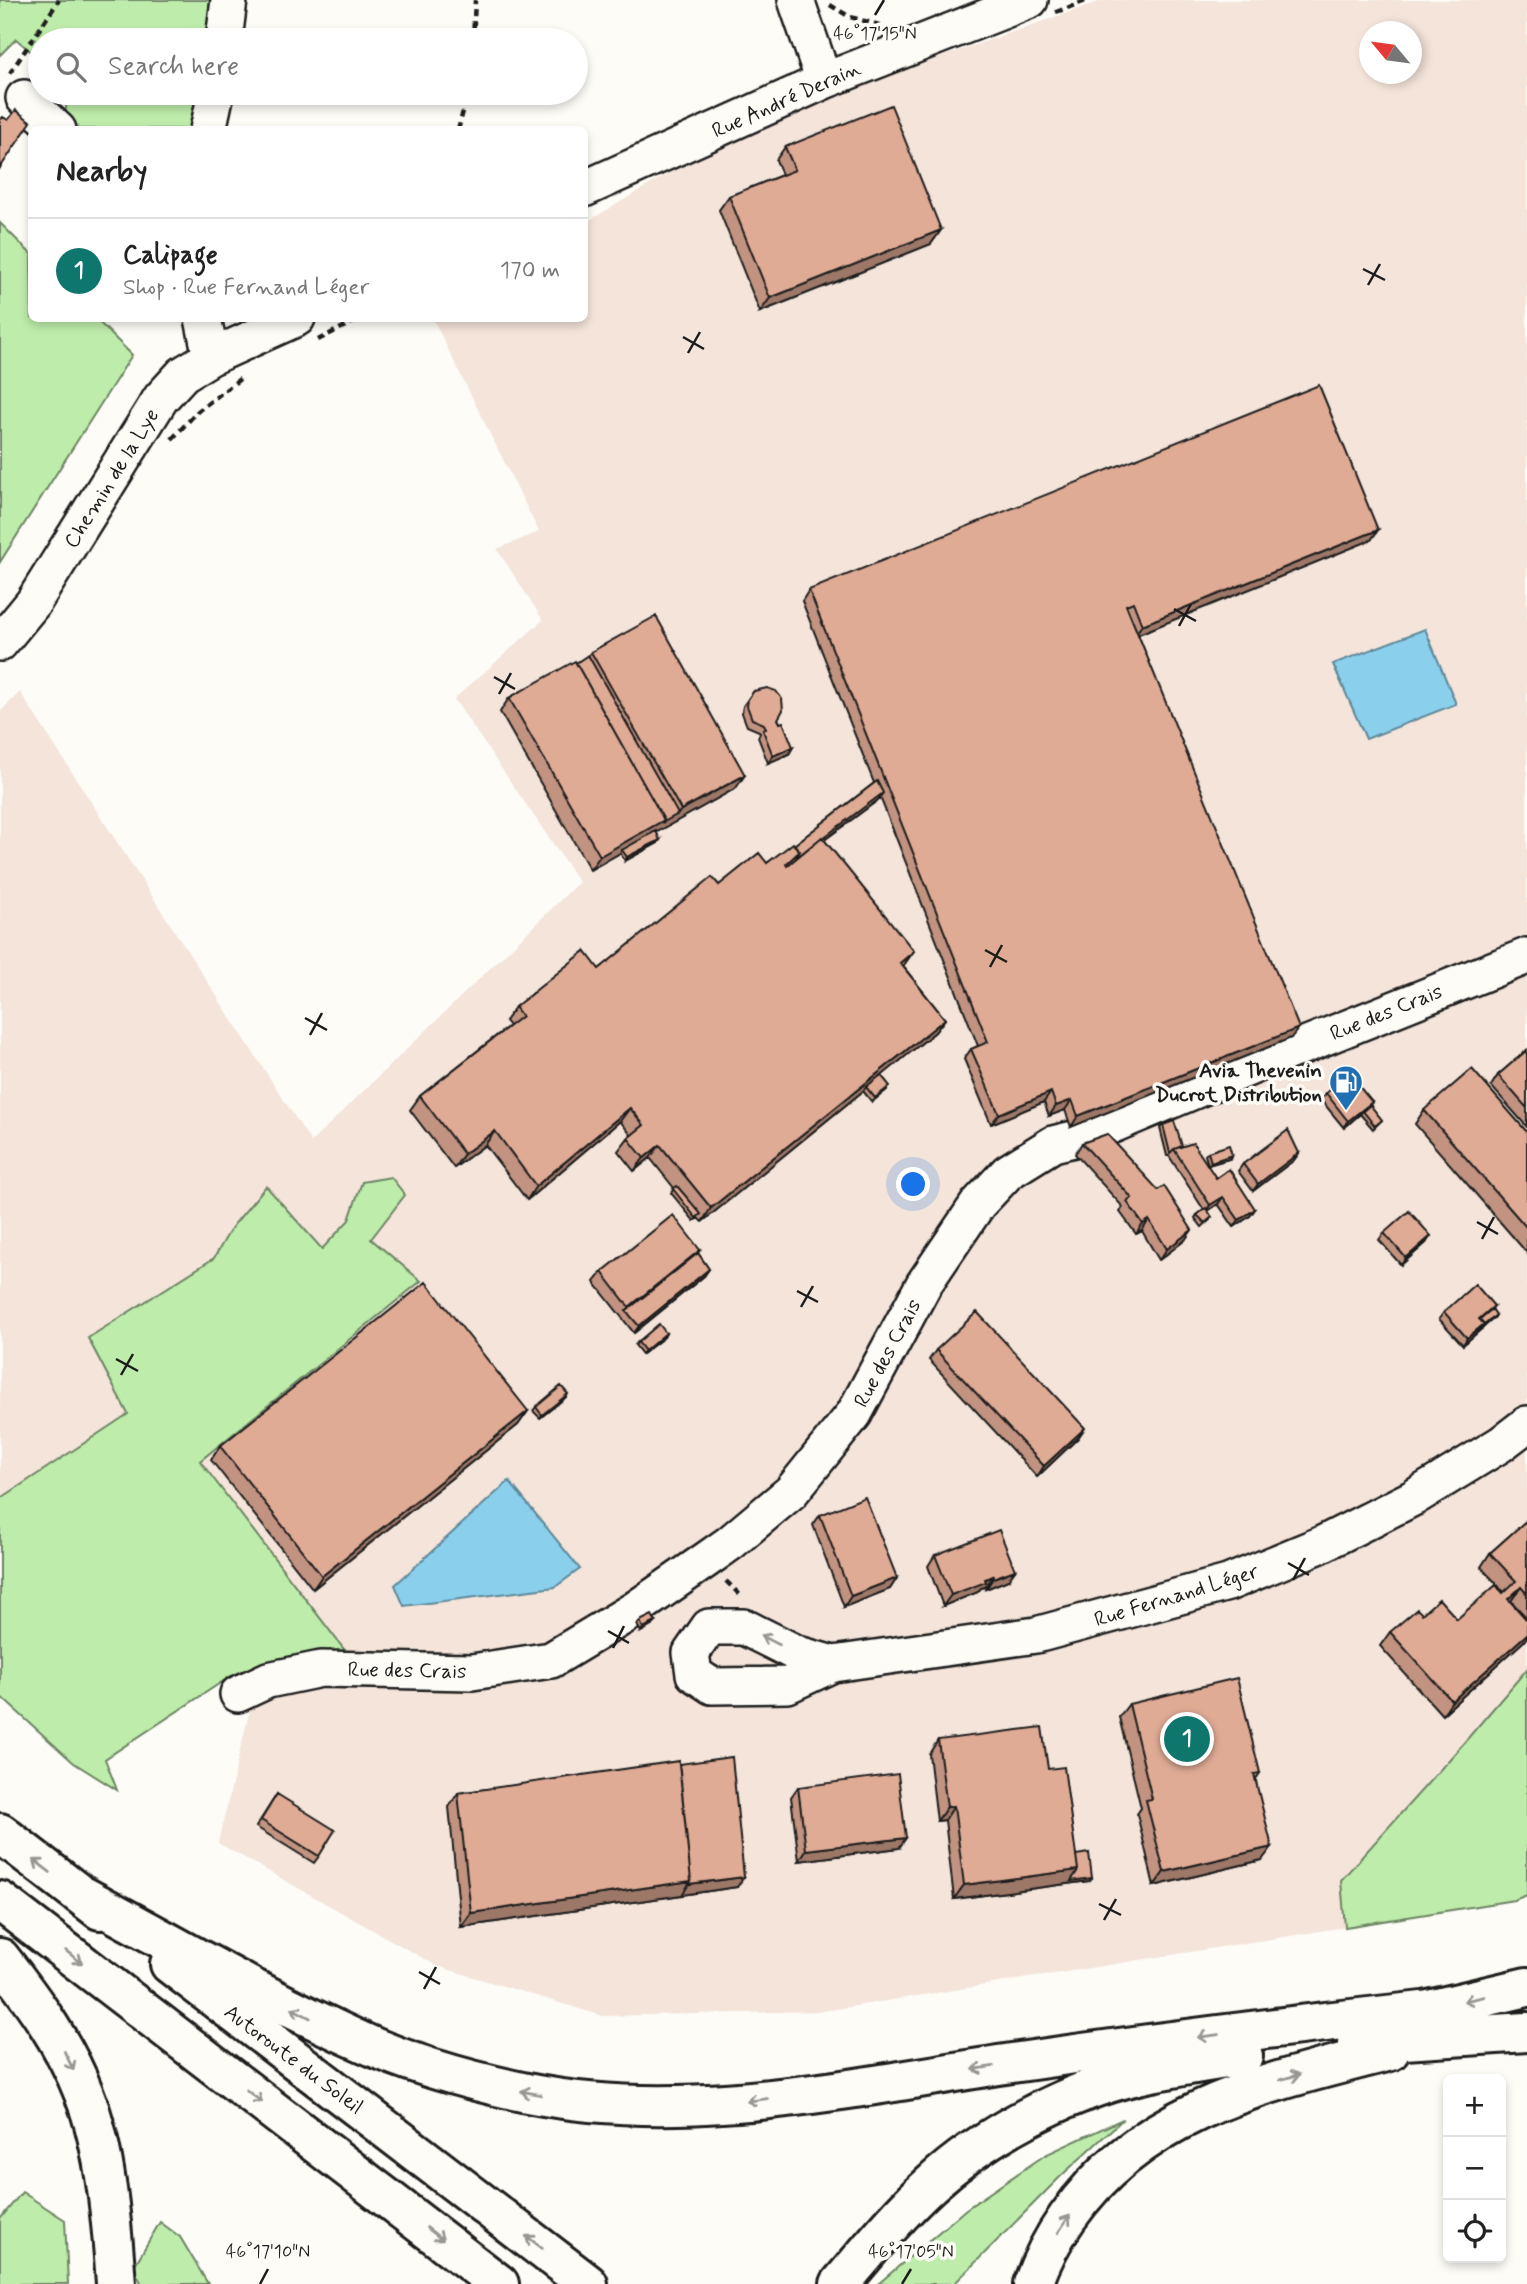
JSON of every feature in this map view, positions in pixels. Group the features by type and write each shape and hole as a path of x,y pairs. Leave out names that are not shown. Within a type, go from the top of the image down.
{"highway":[{"name":"Autoroute du Soleil","path":"0,1833 588,2284"},
{"path":"81,1895 311,2018 362,2042 419,2064 474,2080 528,2093 589,2101 660,2106 731,2104 1149,2043 1434,2024 1527,2032"},
{"path":"0,1901 499,2284"},
{"path":"0,1958 35,2002 65,2052 85,2095 112,2220 116,2284"},
{"path":"1033,2284 1059,2231 1090,2189 1120,2159 1173,2122 1251,2088 1434,2024 1527,1987"},
{"path":"841,2284 898,2216 932,2183 998,2136 1049,2107 1135,2076 1434,2024"}],"street":[{"path":"226,28 229,0"},
{"path":"796,0 824,81"},
{"name":"Rue André Derain","path":"588,187 824,81 1030,0"},
{"path":"14,90 28,103"},
{"path":"30,105 54,126"},
{"path":"209,126 213,105"},
{"path":"204,322 211,357 305,330"},
{"name":"Chemin de la Lye","path":"0,643 33,603 162,398 183,374 211,357"},
{"name":"Rue des Crais","path":"238,1694 268,1680 321,1669 472,1672 551,1660 634,1610 706,1560 791,1492 854,1414 924,1283 978,1204 1008,1172 1053,1144 1086,1136 1265,1061 1527,957"},
{"name":"Rue Fernand Léger","path":"833,1664 881,1648 1036,1636 1228,1583 1320,1545 1413,1498 1501,1444 1527,1424"}],"path":[{"path":"45,28 59,0"},
{"path":"473,28 475,0"},
{"path":"14,90 28,62"},
{"path":"459,126 465,105"},
{"path":"305,330 342,322"},
{"path":"167,444 198,411 243,376"},
{"path":"706,1560 744,1599"}],"shaded area":[{"path":"1104,0 1527,0 1527,1669 1342,1880 1345,1927 824,2011 603,2016 437,1966 218,1843 250,1709 346,1652 200,1460 421,1281 371,1239 405,1195 362,1182 349,1220 322,1250 265,1186 232,1227 214,1258 89,1338 128,1414 0,1499 0,712 20,692 311,1142 579,882 454,699 543,620 497,549 539,532 434,322 588,322 588,221 671,172 826,97"}],"green space":[{"path":"0,0 213,0 208,28 28,28 28,49 16,39 0,55"},
{"path":"66,105 195,105 192,126 68,126 64,123"},
{"path":"0,223 28,251 28,322 99,322 132,355 0,562"},
{"path":"391,1177 405,1195 371,1239 421,1281 200,1461 346,1652 225,1680 105,1759 117,1790 74,1763 0,1696 0,1499 128,1414 88,1338 214,1258 232,1227 266,1186 322,1249 349,1220 362,1182"},
{"path":"1527,1669 1527,1895 1514,1900 1345,1927 1341,1880"},
{"path":"1123,2119 1061,2176 954,2284 878,2284 966,2209 1045,2155"},
{"path":"22,2192 65,2220 68,2284 0,2284 0,2219"},
{"path":"160,2222 180,2237 208,2284 142,2284 133,2268"}],"water":[{"path":"1425,629 1456,704 1366,739 1333,664"},
{"path":"509,1481 580,1569 555,1587 404,1606 395,1585"}],"building":[{"path":"891,105 941,230 770,298 729,196 795,170 785,147"},
{"path":"16,110 31,122 0,168 0,120 3,117 8,120"},
{"path":"1319,385 1378,530 1142,625 1133,602 1126,605 1299,1028 1078,1116 1072,1100 1056,1106 1051,1092 999,1114 971,1049 988,1042 809,590"},
{"path":"656,616 745,775 681,810 591,652"},
{"path":"588,655 678,814 662,823 664,820 576,663"},
{"path":"575,661 664,820 600,856 509,698"},
{"path":"767,688 776,691 782,699 783,710 778,719 780,723 783,722 793,747 773,756 763,730 766,729 764,724 752,719 747,706 754,691"},
{"path":"877,781 883,793 796,858 800,851 794,845"},
{"path":"656,831 660,840 627,857 622,850"},
{"path":"822,837 914,951 900,963 945,1019 711,1208 660,1145 644,1158 628,1138 644,1125 630,1108 536,1186 495,1131 464,1154 420,1096 522,1016 515,1007 585,951 599,969 712,877 719,885 759,853 767,863 793,843 800,851 787,866"},
{"path":"1527,1050 1527,1105 1526,1107 1498,1075"},
{"path":"1472,1069 1527,1132 1527,1228 1424,1110"},
{"path":"881,1075 890,1086 875,1098 866,1087"},
{"path":"1358,1085 1372,1102 1348,1121 1326,1093 1335,1086 1343,1097"},
{"path":"1370,1105 1382,1120 1375,1126 1363,1111"},
{"path":"1174,1121 1182,1146 1170,1153 1163,1125"},
{"path":"1288,1130 1299,1153 1258,1184 1243,1164"},
{"path":"1107,1134 1158,1190 1164,1186 1192,1230 1167,1249 1149,1220 1143,1224 1127,1202 1132,1198 1082,1143"},
{"path":"1193,1143 1216,1178 1229,1169 1255,1209 1239,1220 1223,1197 1210,1205 1174,1149"},
{"path":"1229,1145 1232,1155 1211,1162 1208,1152"},
{"path":"677,1186 701,1214 696,1218 673,1189"},
{"path":"1206,1208 1212,1217 1205,1223 1197,1215"},
{"path":"1409,1211 1431,1236 1406,1258 1384,1233"},
{"path":"673,1215 700,1250 629,1307 602,1272"},
{"path":"698,1253 709,1269 639,1326 626,1311"},
{"path":"426,1282 528,1411 322,1576 220,1446"},
{"path":"1475,1284 1494,1306 1479,1319 1484,1324 1467,1338 1444,1312"},
{"path":"1492,1309 1496,1315 1481,1328 1484,1324 1480,1319"},
{"path":"977,1312 1085,1428 1044,1466 936,1350"},
{"path":"659,1324 666,1333 645,1351 638,1342"},
{"path":"561,1386 568,1394 542,1415 536,1407"},
{"path":"865,1497 897,1578 851,1596 820,1515"},
{"path":"1527,1520 1527,1594 1521,1587 1508,1599 1527,1620 1527,1634 1452,1701 1390,1632 1417,1609 1422,1614 1439,1599 1457,1619 1496,1585 1503,1593 1516,1581 1490,1553"},
{"path":"999,1530 1015,1570 985,1579 986,1582 951,1595 935,1555"},
{"path":"652,1615 656,1622 643,1628 640,1621"},
{"path":"1237,1678 1260,1773 1254,1774 1272,1847 1164,1872 1146,1800 1152,1799 1129,1704"},
{"path":"1042,1727 1048,1769 1064,1767 1078,1870 964,1885 954,1806 947,1807 938,1740"},
{"path":"732,1757 744,1877 689,1884 691,1881 679,1764"},
{"path":"679,1761 691,1881 471,1913 458,1793"},
{"path":"898,1774 906,1838 806,1850 798,1787"},
{"path":"277,1794 335,1830 319,1856 261,1820"},
{"path":"1089,1853 1092,1878 1071,1881 1078,1870 1076,1855"}],"place":[{"name":"Avia Thevenin Ducrot Distribution","path":"1346,1112"},
{"name":"Calipage","path":"1187,1739"}]}
